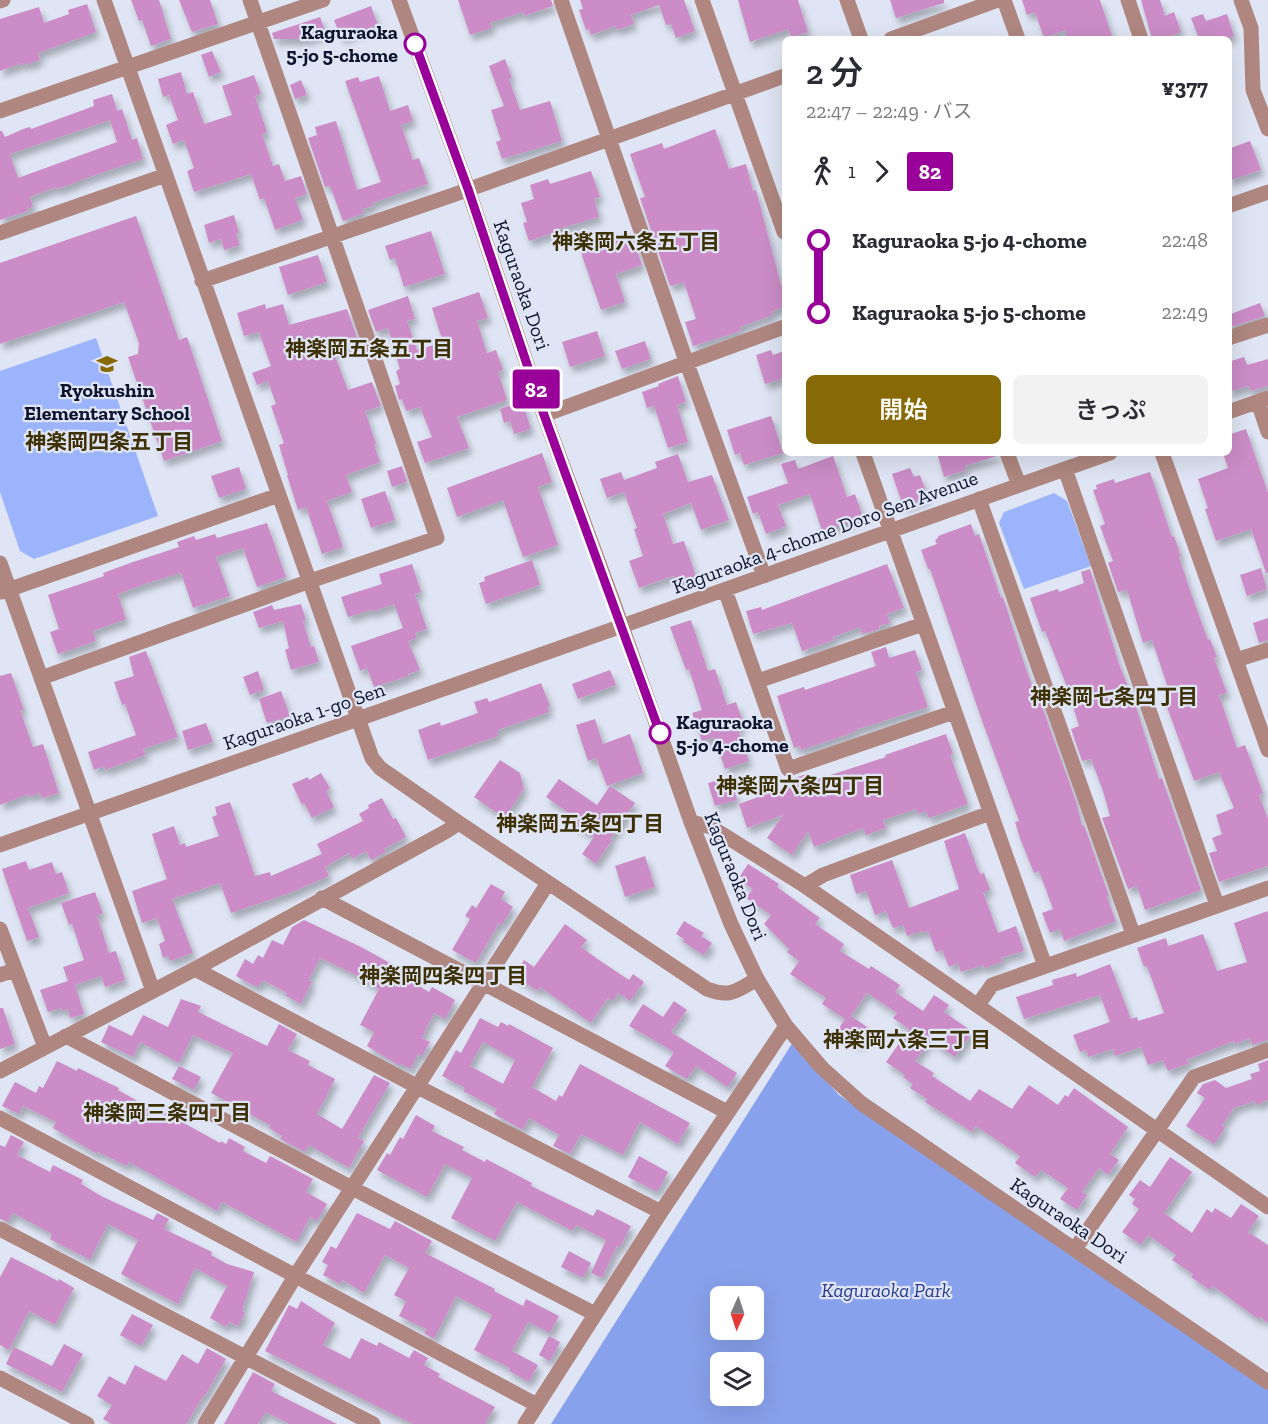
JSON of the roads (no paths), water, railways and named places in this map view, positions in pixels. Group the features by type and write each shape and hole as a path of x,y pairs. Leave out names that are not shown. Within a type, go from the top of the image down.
{"street":[{"path":"104,0 372,758 380,768 459,823 707,989 721,994 736,991 757,979"},
{"path":"41,678 437,538 250,0"},
{"path":"0,111 323,0"},
{"name":"Kaguraoka Dori","path":"399,0 468,189 544,415 691,822 731,924 757,979 786,1026 822,1068 861,1103 1268,1382"},
{"path":"561,0 686,361 764,576"},
{"path":"702,0 782,226"},
{"path":"847,0 860,36"},
{"path":"899,36 998,0"},
{"path":"1004,0 1017,36"},
{"path":"1128,0 1140,36"},
{"path":"1242,0 1251,28 1253,90 1268,129"},
{"path":"202,281 782,77"},
{"path":"0,233 166,175"},
{"path":"1232,205 1268,192"},
{"path":"1232,337 1268,324"},
{"path":"544,415 782,328"},
{"path":"1232,411 1263,400 1268,432"},
{"path":"864,456 1045,966"},
{"path":"1008,456 1019,485"},
{"name":"Kaguraoka 4-chome Doro Sen Avenue","path":"622,626 1102,456"},
{"path":"1163,456 1268,750"},
{"path":"1065,469 1217,905"},
{"path":"4,591 279,495"},
{"path":"979,499 1133,934"},
{"path":"0,563 4,591 41,678 153,991"},
{"path":"725,590 788,769 954,711"},
{"path":"758,681 923,624"},
{"name":"Kaguraoka 1-go Sen","path":"0,845 622,626"},
{"path":"1236,660 1268,650"},
{"path":"805,886 824,875 990,813"},
{"path":"691,822 711,827 805,886 1268,1207"},
{"path":"0,1071 195,969 459,823"},
{"path":"205,1424 296,1275 548,883"},
{"path":"978,1005 993,985 1268,888"},
{"path":"322,898 727,1112"},
{"path":"0,929 7,973 45,1047"},
{"path":"195,969 661,1212"},
{"path":"525,1424 661,1212 786,1026"},
{"path":"66,1035 352,1188 595,1314"},
{"path":"1075,1249 1194,1077 1268,1050"},
{"path":"0,1118 537,1405"},
{"path":"0,1229 373,1424"},
{"path":"0,1378 87,1424"}],"place":[{"name":"Kaguraoka 5-jo 5-chome","path":"415,44"},
{"name":"Ryokushin Elementary School","path":"107,364"},
{"name":"Kaguraoka 5-jo 4-chome","path":"660,733"}],"district":[{"name":"神楽岡六条五丁目","path":"636,241"},
{"name":"神楽岡五条五丁目","path":"369,348"},
{"name":"神楽岡四条五丁目","path":"109,441"},
{"name":"神楽岡七条四丁目","path":"1114,696"},
{"name":"神楽岡六条四丁目","path":"800,785"},
{"name":"神楽岡五条四丁目","path":"580,823"},
{"name":"神楽岡四条四丁目","path":"443,975"},
{"name":"神楽岡六条三丁目","path":"907,1039"},
{"name":"神楽岡三条四丁目","path":"167,1112"}],"park label":[{"name":"Kaguraoka Park","path":"886,1290"}]}
